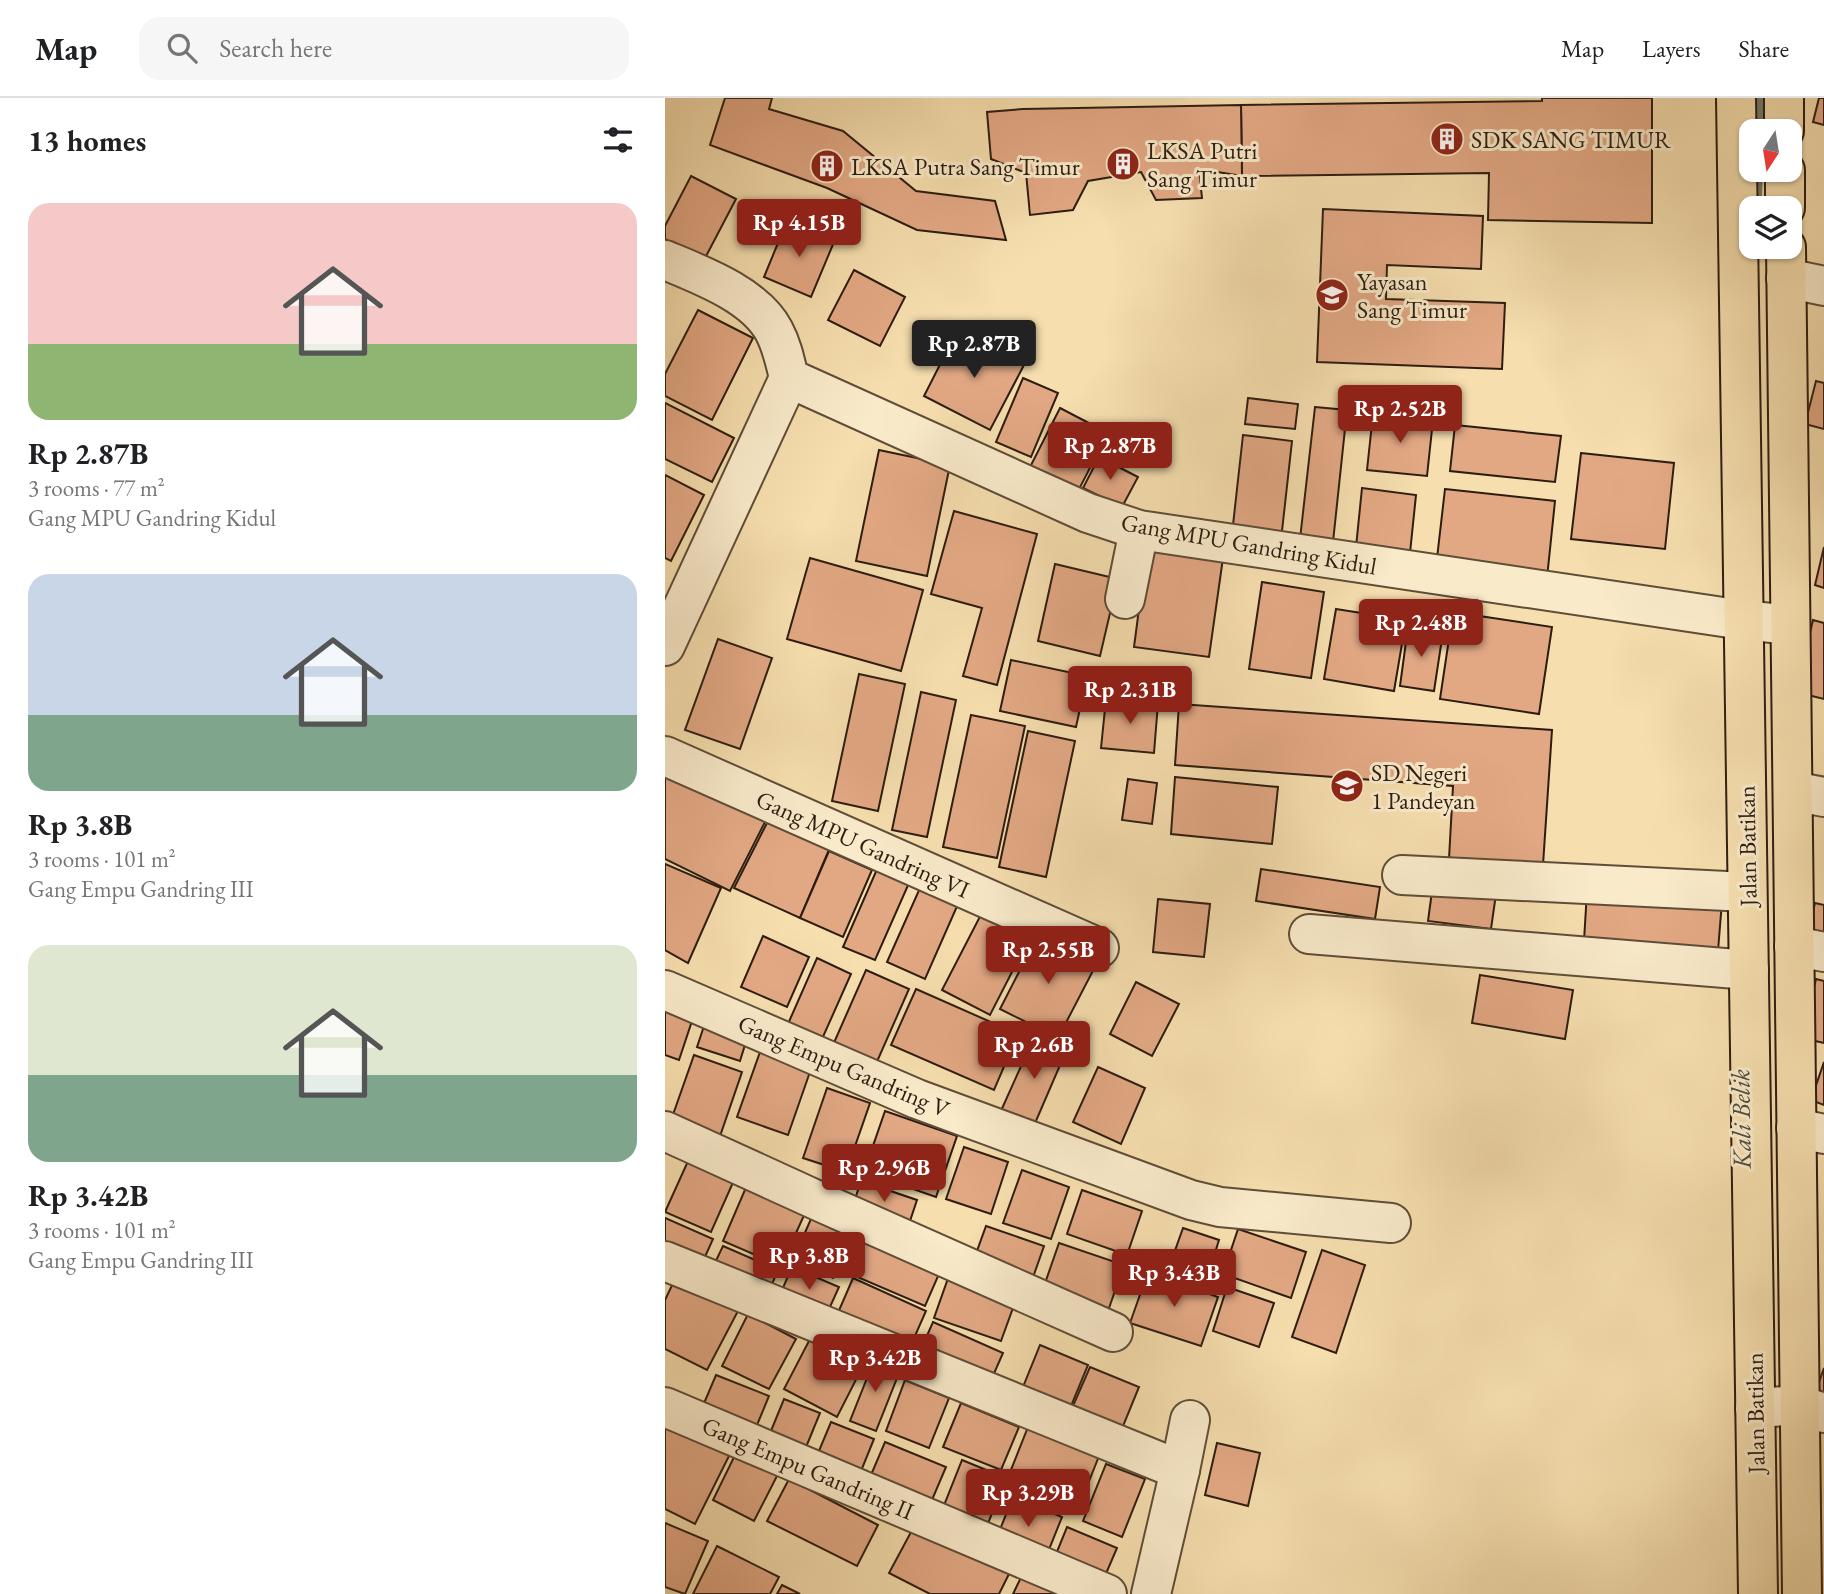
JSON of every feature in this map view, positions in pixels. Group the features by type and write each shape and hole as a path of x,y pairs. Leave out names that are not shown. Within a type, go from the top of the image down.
{"main road":[{"name":"Jalan Batikan","path":"1736,98 1749,970 1802,1594"},
{"path":"1784,98 1784,119"},
{"name":"Jalan Batikan","path":"1758,1594 1787,1408 1810,1131 1808,794 1790,625 1786,262"}],"street":[{"path":"665,260 723,285 741,296 757,311 773,328 784,354 789,378 675,600 665,646"},
{"path":"1786,262 1824,286"},
{"name":"Gang MPU Gandring Kidul","path":"789,378 1089,513 1139,530 1790,625"},
{"path":"1125,599 1139,530"},
{"name":"Gang MPU Gandring VI","path":"665,756 1099,948"},
{"path":"1402,875 1747,892"},
{"path":"1309,934 1749,970"},
{"name":"Gang Empu Gandring V","path":"665,990 917,1099 1191,1200 1220,1207 1391,1223"},
{"path":"665,1131 1113,1332"},
{"path":"665,1261 1180,1470"},
{"name":"Gang Empu Gandring II","path":"665,1407 1107,1594"},
{"path":"1150,1594 1190,1420"}],"building":[{"name":"LKSA Putra Sang Timur","path":"725,98 772,98 769,109 843,131 916,191 995,201 1006,240 917,230 827,188 710,145"},
{"name":"SDK SANG TIMUR","path":"1542,98 1652,98 1652,223 1488,220 1489,173 1242,176 1241,105 1542,101"},
{"path":"1819,98 1824,98 1824,125 1813,122"},
{"name":"LKSA Putri Sang Timur","path":"1241,105 1242,176 1199,169 1202,198 1156,200 1141,172 1088,181 1073,210 1030,215 1026,173 991,159 987,112"},
{"path":"691,176 736,199 704,260 665,239 665,226"},
{"path":"1323,209 1483,216 1481,269 1387,265 1386,299 1505,303 1502,369 1317,362"},
{"path":"787,221 834,242 811,297 764,277"},
{"path":"854,270 905,297 880,346 828,320"},
{"path":"698,310 753,338 712,420 665,396 665,374"},
{"path":"957,331 1024,365 990,430 924,396"},
{"path":"1023,378 1058,393 1031,457 996,442"},
{"path":"1816,381 1824,383 1824,429 1805,424"},
{"path":"1248,398 1298,404 1295,429 1245,424"},
{"path":"665,403 734,438 712,482 665,459"},
{"path":"1315,407 1347,410 1333,542 1300,539"},
{"path":"1060,408 1108,433 1075,497 1027,473"},
{"path":"1373,414 1433,420 1427,476 1367,470"},
{"path":"1455,425 1561,436 1555,482 1450,471"},
{"path":"1243,435 1292,441 1281,540 1232,534"},
{"path":"879,450 950,465 927,576 856,561"},
{"path":"1581,453 1674,463 1665,549 1571,539"},
{"path":"1099,457 1138,477 1122,507 1083,488"},
{"path":"665,475 704,495 671,561 665,558"},
{"path":"1362,488 1416,495 1410,553 1356,547"},
{"path":"1445,489 1555,501 1547,578 1436,567"},
{"path":"954,511 1037,534 997,685 963,676 982,608 931,594"},
{"path":"1824,547 1824,588 1815,585"},
{"path":"1147,548 1223,558 1209,657 1134,647"},
{"path":"810,558 923,590 901,671 787,639"},
{"path":"1055,564 1118,579 1100,656 1038,641"},
{"path":"1262,582 1324,592 1311,678 1249,669"},
{"path":"1336,609 1406,620 1394,691 1324,679"},
{"path":"1453,612 1552,627 1539,714 1440,699"},
{"path":"1813,620 1824,623 1824,699 1796,692"},
{"path":"1408,627 1443,632 1434,691 1400,686"},
{"path":"718,639 772,658 740,749 685,730"},
{"path":"1011,660 1087,676 1076,727 1000,711"},
{"path":"859,674 905,684 878,811 832,801"},
{"path":"921,692 956,700 927,837 892,830"},
{"path":"1106,699 1158,703 1154,753 1101,748"},
{"path":"1179,704 1552,730 1543,865 1449,859 1453,786 1175,765"},
{"path":"971,715 1025,726 997,858 943,847"},
{"path":"1028,731 1075,741 1046,877 999,867"},
{"path":"665,759 770,812 730,891 665,859"},
{"path":"1175,777 1278,787 1272,844 1171,834"},
{"path":"1128,779 1157,783 1152,824 1122,820"},
{"path":"770,817 831,845 800,918 734,888"},
{"path":"829,851 872,870 843,937 800,918"},
{"path":"881,860 913,874 875,960 843,947"},
{"path":"665,864 721,888 688,963 665,950"},
{"path":"1261,869 1380,887 1375,919 1256,901"},
{"path":"924,879 962,895 925,979 887,962"},
{"path":"1433,884 1496,894 1491,929 1428,921"},
{"path":"1587,891 1722,901 1718,951 1584,941"},
{"path":"1158,899 1210,904 1204,957 1153,952"},
{"path":"988,901 1036,925 990,1015 942,990"},
{"path":"1815,903 1824,905 1824,940 1807,936"},
{"path":"1039,933 1097,963 1058,1038 1000,1009"},
{"path":"763,936 809,957 787,1007 741,987"},
{"path":"817,958 851,974 818,1048 784,1033"},
{"path":"866,970 909,989 872,1073 829,1054"},
{"path":"1480,975 1573,990 1565,1039 1472,1023"},
{"path":"1816,979 1824,981 1824,1043 1802,1038"},
{"path":"1136,982 1179,1004 1152,1056 1110,1034"},
{"path":"916,989 1018,1034 994,1090 891,1045"},
{"path":"665,1005 694,1015 679,1060 665,1055"},
{"path":"706,1020 748,1035 740,1061 697,1047"},
{"path":"1035,1035 1067,1049 1033,1128 1000,1113"},
{"path":"760,1052 811,1069 788,1135 737,1117"},
{"path":"694,1055 742,1072 718,1142 669,1126"},
{"path":"1824,1062 1824,1105 1811,1100"},
{"path":"1098,1067 1145,1088 1121,1144 1073,1122"},
{"path":"827,1088 870,1103 846,1172 803,1158"},
{"path":"885,1111 957,1136 936,1197 864,1172"},
{"path":"964,1147 1008,1162 991,1214 946,1199"},
{"path":"693,1150 739,1169 711,1232 665,1212"},
{"path":"1022,1170 1069,1187 1051,1239 1003,1223"},
{"path":"861,1181 917,1200 908,1227 852,1208"},
{"path":"747,1185 806,1211 781,1266 723,1241"},
{"path":"1082,1190 1142,1211 1127,1255 1067,1234"},
{"path":"814,1212 855,1229 833,1278 793,1260"},
{"path":"665,1218 713,1239 700,1268 665,1252"},
{"path":"986,1226 1044,1246 1031,1283 973,1262"},
{"path":"1183,1228 1219,1240 1208,1275 1171,1262"},
{"path":"1238,1229 1306,1252 1291,1298 1223,1274"},
{"path":"864,1233 942,1267 925,1306 848,1273"},
{"path":"1059,1243 1124,1265 1108,1311 1043,1289"},
{"path":"723,1246 778,1270 767,1296 711,1271"},
{"path":"1322,1250 1365,1265 1336,1353 1292,1337"},
{"path":"792,1267 839,1287 825,1318 779,1297"},
{"path":"951,1270 1018,1294 1001,1341 934,1318"},
{"path":"1148,1272 1218,1297 1201,1346 1130,1323"},
{"path":"853,1278 926,1311 907,1354 834,1322"},
{"path":"675,1279 738,1311 707,1370 665,1349 665,1300"},
{"path":"1227,1287 1274,1303 1259,1347 1213,1331"},
{"path":"748,1314 796,1339 769,1389 722,1366"},
{"path":"933,1322 1003,1353 989,1385 919,1354"},
{"path":"810,1339 863,1366 837,1417 784,1389"},
{"path":"1040,1345 1088,1365 1069,1411 1021,1392"},
{"path":"875,1358 901,1368 876,1431 850,1421"},
{"path":"1090,1367 1139,1387 1119,1436 1069,1415"},
{"path":"1824,1368 1824,1399 1814,1396"},
{"path":"716,1375 769,1396 752,1437 699,1415"},
{"path":"905,1380 949,1398 929,1448 886,1431"},
{"path":"784,1399 820,1413 802,1457 766,1443"},
{"path":"961,1403 1019,1427 1001,1470 943,1447"},
{"path":"665,1414 733,1448 695,1524 665,1509"},
{"path":"831,1422 874,1439 859,1476 816,1458"},
{"path":"1028,1427 1099,1456 1078,1509 1007,1480"},
{"path":"885,1442 946,1467 929,1507 868,1482"},
{"path":"1217,1443 1260,1453 1248,1506 1205,1495"},
{"path":"736,1453 778,1474 754,1521 713,1500"},
{"path":"962,1460 1006,1478 983,1536 939,1518"},
{"path":"1106,1464 1145,1479 1122,1537 1083,1521"},
{"path":"789,1479 878,1525 857,1566 767,1521"},
{"path":"1013,1497 1062,1517 1044,1562 995,1542"},
{"path":"918,1519 1013,1566 999,1594 930,1594 889,1573"},
{"path":"665,1523 708,1541 685,1594 665,1587"},
{"path":"1067,1527 1117,1548 1102,1583 1052,1564"},
{"path":"717,1546 779,1577 770,1594 693,1594"},
{"path":"1026,1567 1079,1594 1013,1594"},
{"path":"782,1585 800,1594 777,1594"}],"waterway":[{"path":"1757,98 1757,119"},
{"path":"1756,196 1757,182"}],"place":[{"name":"SDK SANG TIMUR","path":"1447,139"},
{"name":"LKSA Putri Sang Timur","path":"1123,164"},
{"name":"LKSA Putra Sang Timur","path":"827,166"},
{"name":"Yayasan Sang Timur","path":"1332,295"},
{"name":"SD Negeri 1 Pandeyan","path":"1347,786"}],"water label":[{"name":"Kali Belik","path":"1741,1119"}]}
